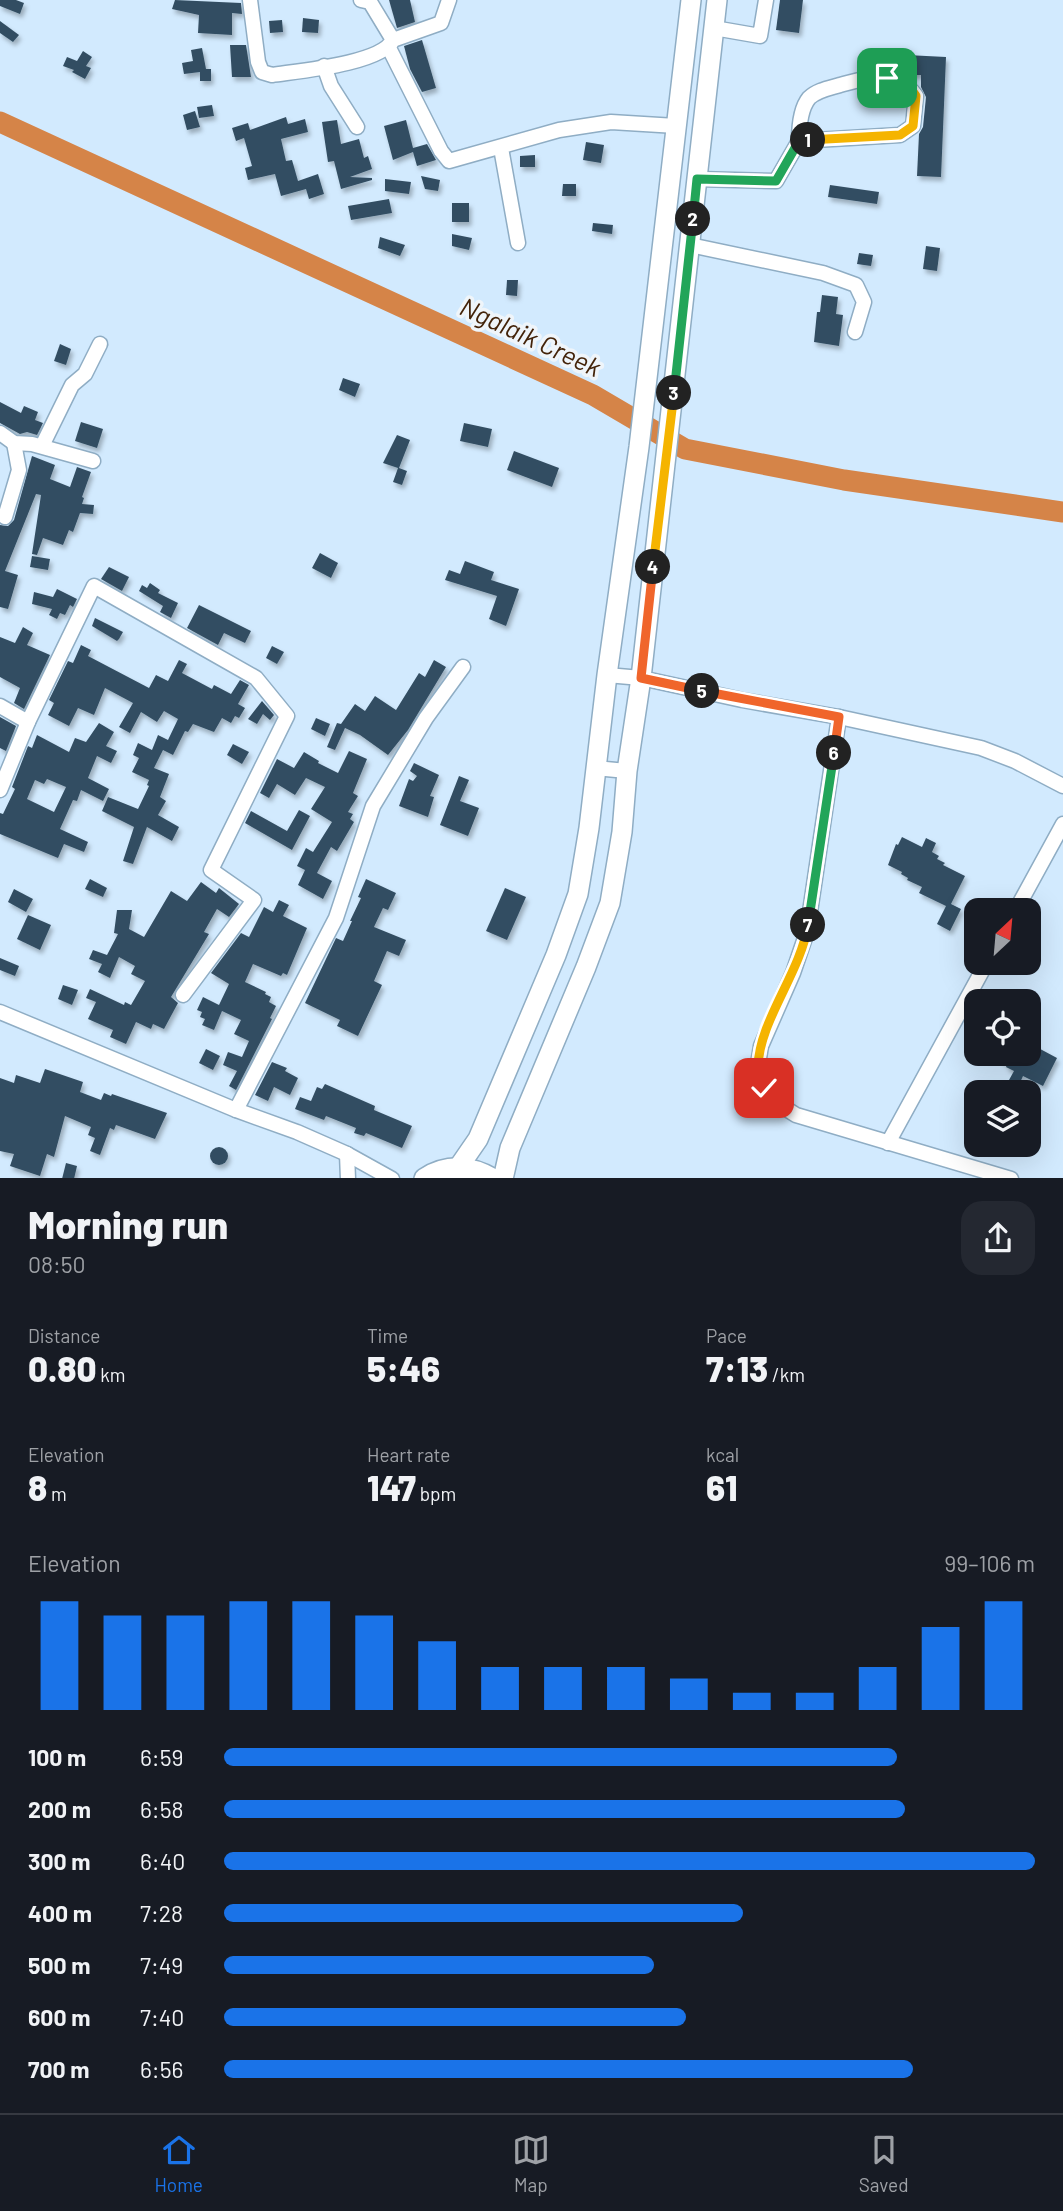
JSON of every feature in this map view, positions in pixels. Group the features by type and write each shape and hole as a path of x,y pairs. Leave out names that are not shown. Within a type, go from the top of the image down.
{"main road":[{"path":"458,1168 478,1139 555,956 578,894 647,385 691,0"},
{"path":"503,1178 510,1148 610,903 622,832 627,771 641,678 718,0"},
{"path":"425,1178 444,1170 458,1168 474,1170 492,1178"}],"street":[{"path":"250,0 258,62 262,72 272,75 352,61 441,23 449,0"},
{"path":"361,0 370,2 441,151 449,161 559,130 611,122 676,126"},
{"path":"714,27 760,36 766,0"},
{"path":"324,66 331,86 357,127"},
{"path":"697,179 776,181 799,141 800,121 809,99 822,90 865,77 887,78 908,85 916,96 913,126 900,135 799,141"},
{"path":"501,148 518,243"},
{"path":"690,245 822,273 856,285 864,302 855,332"},
{"path":"42,446 72,385 85,374 100,344"},
{"path":"0,433 14,443 42,446 93,461"},
{"path":"5,517 19,470 14,443"},
{"path":"0,790 28,722 94,586 256,678 288,716 211,870 254,900 183,995"},
{"path":"236,1110 336,918 373,806 426,718 463,667"},
{"path":"607,675 641,678 981,748 1015,761 1063,786"},
{"path":"0,706 28,722"},
{"path":"839,717 807,932 793,973 761,1046 757,1070 764,1088 778,1104 796,1115 1011,1178"},
{"path":"595,768 627,771"},
{"path":"1023,898 1063,824"},
{"path":"888,1143 980,975"},
{"path":"0,1012 347,1153 392,1178"},
{"path":"347,1153 348,1178"}],"building":[{"path":"0,0 24,3 20,14 0,6"},
{"path":"175,0 241,3 242,14 232,13 232,35 198,33 199,15 172,9"},
{"path":"389,0 410,0 415,22 397,28"},
{"path":"780,0 803,0 799,33 776,30"},
{"path":"303,18 319,20 318,33 302,32"},
{"path":"282,20 283,32 270,33 269,21"},
{"path":"0,21 19,35 13,42 0,33"},
{"path":"422,40 436,88 422,92 410,69 404,46"},
{"path":"230,45 246,45 251,77 232,77"},
{"path":"202,48 206,69 211,69 211,81 200,81 200,72 184,74 182,63 193,61 191,50"},
{"path":"83,51 92,57 86,66 91,68 85,79 72,72 74,70 63,66 67,57 77,61"},
{"path":"887,54 946,57 941,177 917,176 919,134 923,127 926,97 921,87 921,75 907,75 886,68"},
{"path":"212,105 214,116 199,118 197,107"},
{"path":"195,111 200,127 187,130 183,115"},
{"path":"286,117 288,124 305,119 308,132 281,139 286,161 292,160 298,181 318,174 324,194 309,199 306,189 281,196 275,174 248,180 245,168 252,166 244,138 236,141 232,128 248,123 250,130"},
{"path":"337,120 341,144 359,139 364,158 368,156 372,169 350,177 372,180 341,189 334,161 328,162 322,122"},
{"path":"406,120 413,148 427,144 436,160 417,166 413,152 393,160 384,126"},
{"path":"586,142 604,145 601,163 583,160"},
{"path":"535,155 535,167 520,167 520,156"},
{"path":"421,176 440,180 438,191 425,189"},
{"path":"385,179 411,182 409,194 385,191"},
{"path":"563,184 576,184 576,196 562,196"},
{"path":"830,185 879,192 877,204 828,197"},
{"path":"389,199 392,213 351,220 348,206"},
{"path":"452,203 469,203 469,222 452,222"},
{"path":"593,223 613,225 612,234 592,231"},
{"path":"452,234 472,238 469,250 452,246"},
{"path":"380,237 405,245 400,256 378,248"},
{"path":"926,246 940,248 937,271 923,269"},
{"path":"859,253 873,255 871,266 857,264"},
{"path":"507,280 518,280 517,296 506,295"},
{"path":"822,295 838,297 836,314 843,315 839,346 814,342"},
{"path":"60,344 71,349 66,365 54,361"},
{"path":"343,378 360,384 355,397 339,390"},
{"path":"0,402 21,413 24,406 38,412 35,420 43,423 37,435 27,432 20,434 0,423"},
{"path":"81,422 103,429 97,448 75,441"},
{"path":"464,423 492,429 488,447 460,441"},
{"path":"397,435 410,440 399,468 407,471 402,485 393,482 398,468 383,463"},
{"path":"514,451 559,468 552,487 507,470"},
{"path":"32,456 55,465 50,479 70,487 77,467 91,472 82,504 94,505 93,514 80,513 73,532 69,530 63,545 43,538 37,555 32,554 41,495 36,494 5,571 18,575 8,609 0,607 0,525 8,526 14,520"},
{"path":"320,553 338,563 331,578 312,568"},
{"path":"32,556 50,559 48,570 30,567"},
{"path":"465,561 494,572 491,580 519,589 506,626 489,619 497,596 445,580 449,570 460,574"},
{"path":"109,567 129,577 122,591 101,579"},
{"path":"150,583 160,590 158,593 178,603 171,618 160,612 163,606 139,591 142,585 147,588"},
{"path":"57,589 77,599 65,615 60,613 57,619 49,615 52,609 32,604 34,592 53,597"},
{"path":"199,605 251,631 245,643 224,633 218,645 187,628"},
{"path":"95,618 123,632 119,639 117,641 92,626"},
{"path":"23,627 33,633 27,645 50,655 24,709 14,703 20,688 0,677 0,637 15,643"},
{"path":"81,645 91,650 88,656 149,688 156,675 168,681 179,660 187,664 182,673 212,689 214,685 231,694 240,680 249,685 238,704 245,708 239,718 235,716 231,723 222,718 214,732 193,724 188,732 185,731 173,755 163,750 154,768 169,774 160,797 166,801 158,815 179,827 172,841 147,827 133,864 123,861 134,827 102,811 108,797 138,809 149,786 149,780 132,772 139,758 133,755 138,743 152,750 158,735 168,740 178,719 164,711 157,722 141,712 130,733 119,727 133,703 105,688 94,715 78,708 69,726 48,715 54,703 49,700 68,661 73,663"},
{"path":"272,646 284,652 277,664 266,658"},
{"path":"434,660 446,667 408,730 388,755 345,728 335,750 327,747 337,723 341,724 355,704 365,711 375,696 396,710 419,673 425,677"},
{"path":"262,701 274,715 270,720 263,714 257,724 248,719"},
{"path":"0,717 16,726 6,751 0,748"},
{"path":"316,718 330,724 325,736 311,729"},
{"path":"99,723 114,732 106,746 117,751 111,763 97,756 88,778 109,789 103,801 81,790 77,801 73,800 60,829 88,842 84,852 64,844 58,858 0,834 0,813 3,814 15,789 12,787 28,746 32,748 37,735 69,752 75,738 86,742","holes":["47,779 66,787 54,812 27,799 35,780 44,784"]},
{"path":"233,744 249,752 242,764 227,755"},
{"path":"349,751 367,759 353,793 358,796 348,812 353,814 350,819 354,822 337,851 331,847 317,873 332,881 323,899 298,885 305,870 297,866 306,848 313,852 332,822 311,809 325,787 306,778 295,795 277,784 269,798 260,793 277,759 294,768 304,752 338,773"},
{"path":"414,763 439,775 430,796 434,797 428,817 399,806 409,779 413,781 417,776 410,771"},
{"path":"459,776 469,780 460,801 479,808 468,836 440,825"},
{"path":"299,810 310,816 292,850 245,823 251,811 287,831"},
{"path":"902,837 922,847 926,838 936,843 932,852 939,856 937,859 965,876 951,904 961,909 950,931 937,924 946,906 919,893 922,887 907,880 902,872 888,865 896,844 898,845"},
{"path":"90,879 107,888 103,897 85,889"},
{"path":"366,879 396,893 388,910 383,908 374,927 406,940 399,956 387,951 374,981 382,985 358,1036 337,1026 340,1020 305,1003 336,938 343,941"},
{"path":"201,882 216,893 219,888 239,904 229,917 217,909 204,932 209,934 171,997 178,1003 164,1029 153,1024 151,1029 136,1022 126,1044 110,1037 113,1030 88,1019 96,1002 86,998 90,989 124,1005 125,1002 131,1005 145,981 131,974 135,966 119,957 110,978 98,972 102,964 89,959 93,950 107,955 118,934 114,933 117,910 132,910 129,929 144,937 171,891 187,901"},
{"path":"505,888 526,897 507,940 486,931"},
{"path":"14,889 33,899 26,912 8,902"},
{"path":"279,900 289,905 283,916 307,928 287,975 283,973 281,976 253,964 245,982 266,992 265,994 271,997 269,1002 276,1006 236,1090 229,1086 237,1071 223,1065 228,1052 242,1057 249,1041 234,1034 241,1020 222,1011 214,1030 202,1025 205,1019 200,1017 202,1012 197,1010 203,997 219,1005 229,984 211,973 241,933 249,937 264,907 273,912"},
{"path":"28,915 51,925 40,950 17,939"},
{"path":"0,958 19,966 15,976 0,970"},
{"path":"63,985 78,990 72,1005 58,999"},
{"path":"206,1049 220,1056 213,1070 199,1063"},
{"path":"1041,1049 1057,1058 1043,1086 1041,1080 1031,1080 1023,1076 1021,1080 1009,1080 1014,1071 1006,1067 1041,1066"},
{"path":"272,1062 287,1068 285,1071 298,1078 290,1095 274,1087 268,1101 255,1095"},
{"path":"45,1069 83,1082 80,1092 101,1100 104,1093 111,1096 112,1094 167,1113 155,1139 116,1125 114,1130 110,1128 100,1155 90,1151 95,1138 88,1135 91,1127 65,1116 54,1157 47,1154 40,1176 10,1166 14,1154 0,1151 0,1078 14,1083 16,1075 40,1083"},
{"path":"325,1084 375,1106 374,1110 412,1126 402,1148 366,1133 364,1136 354,1133 356,1128 326,1116 324,1120 295,1109 300,1097 311,1101 317,1087 322,1089"},
{"path":"219,1147 225,1150 228,1156 225,1162 219,1165 213,1162 210,1156 213,1150"},
{"path":"66,1163 77,1166 74,1178 62,1178"}],"waterway":[{"name":"Ngalaik Creek","path":"0,122 593,395 685,449 844,480 1063,512"}],"route":[{"path":"764,1088 757,1070 761,1046 793,973 807,932 839,717 641,678 697,179 776,181 799,141 900,135 913,126 916,96 908,85 887,78"}]}
